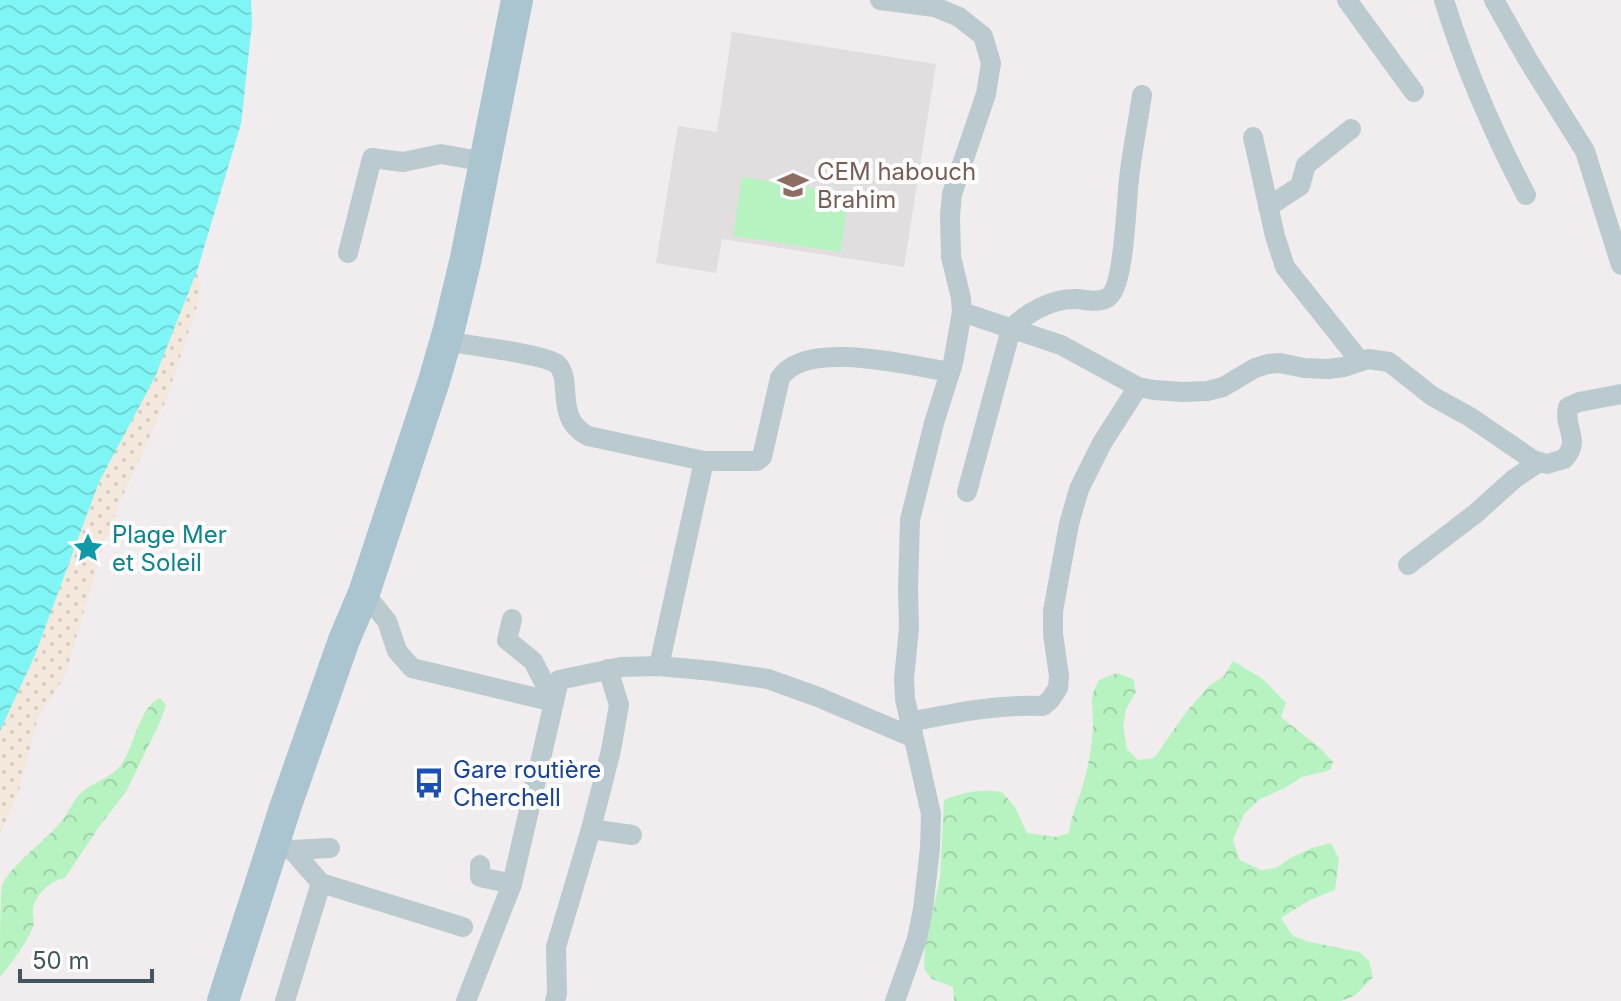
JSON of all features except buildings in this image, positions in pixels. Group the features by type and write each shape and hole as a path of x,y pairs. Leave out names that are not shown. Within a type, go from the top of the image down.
{"main road":[{"path":"223,1001 283,848 317,714 364,593 445,341 466,258 517,0"}],"street":[{"path":"880,0 939,3 983,36 991,63 986,94 952,194 951,257 962,312 950,372 910,520 909,628 904,679 911,729 931,814 930,848 917,939 895,1001"},
{"path":"1347,0 1414,92"},
{"path":"1444,0 1459,49 1497,140 1526,195"},
{"path":"1494,0 1528,60 1580,140 1621,265"},
{"path":"967,492 1011,329 1024,318 1064,299 1100,300 1113,293 1124,236 1142,95"},
{"path":"1268,207 1300,186 1306,165 1351,129"},
{"path":"1253,137 1285,267 1360,361"},
{"path":"348,253 372,158 403,162 441,154 485,162"},
{"path":"962,312 1061,345 1138,387 1169,392 1207,391 1223,387 1268,364 1328,369 1375,359 1389,362 1432,396 1547,464 1564,459 1573,443 1567,418 1568,407 1586,400 1621,394"},
{"path":"445,341 553,362 561,370 569,415 578,431 588,436 704,461 757,461 762,457 780,378 789,368 804,361 852,357 950,372"},
{"path":"364,593 387,621 397,651 412,668 547,691 608,669 659,666 768,679 911,729 982,708 1043,706 1058,688 1053,611 1069,524 1079,489 1102,443 1138,387"},
{"path":"659,666 704,461"},
{"path":"1408,565 1539,462"},
{"path":"466,1001 512,884 547,691 533,661 507,640 512,619"},
{"path":"555,1001 556,947 591,829 619,705 608,669"},
{"path":"591,829 632,835"},
{"path":"283,848 330,848"},
{"path":"283,848 321,883 463,927"},
{"path":"480,865 480,877 512,884"},
{"path":"285,1001 321,883"}],"shaded area":[{"name":"CEM habouch Brahim","path":"732,32 936,64 904,267 722,239 716,273 656,263 678,126 717,132"}],"green space":[{"path":"742,177 849,193 841,252 733,236"},
{"path":"1233,661 1263,679 1286,703 1281,717 1333,762 1330,770 1302,777 1260,799 1244,814 1233,840 1240,860 1261,870 1276,868 1292,857 1331,843 1339,859 1335,890 1310,900 1281,918 1293,936 1359,952 1369,961 1373,977 1356,995 1341,1001 954,1001 953,987 932,979 924,969 925,947 940,878 944,800 973,792 1002,792 1015,807 1027,833 1056,837 1069,833 1090,756 1092,697 1099,680 1117,673 1133,679 1136,692 1126,709 1123,727 1127,749 1138,760 1154,758 1187,711 1209,686 1224,676"},
{"path":"160,698 166,705 161,720 126,792 65,878 41,892 33,908 31,933 0,977 2,885 7,876 57,827 79,795 121,765 147,709"}],"sand":[{"name":"Plage Mer et Soleil","path":"197,271 201,286 198,303 166,400 120,502 100,556 65,676 38,717 18,794 0,834 0,731 35,655 99,482 155,377"}],"water":[{"path":"0,0 251,0 252,24 241,124 197,271 155,377 99,482 35,655 0,731"}],"place":[{"name":"CEM habouch Brahim","path":"793,185"},
{"name":"Plage Mer et Soleil","path":"88,548"},
{"name":"Gare routière Cherchell","path":"429,783"}]}
